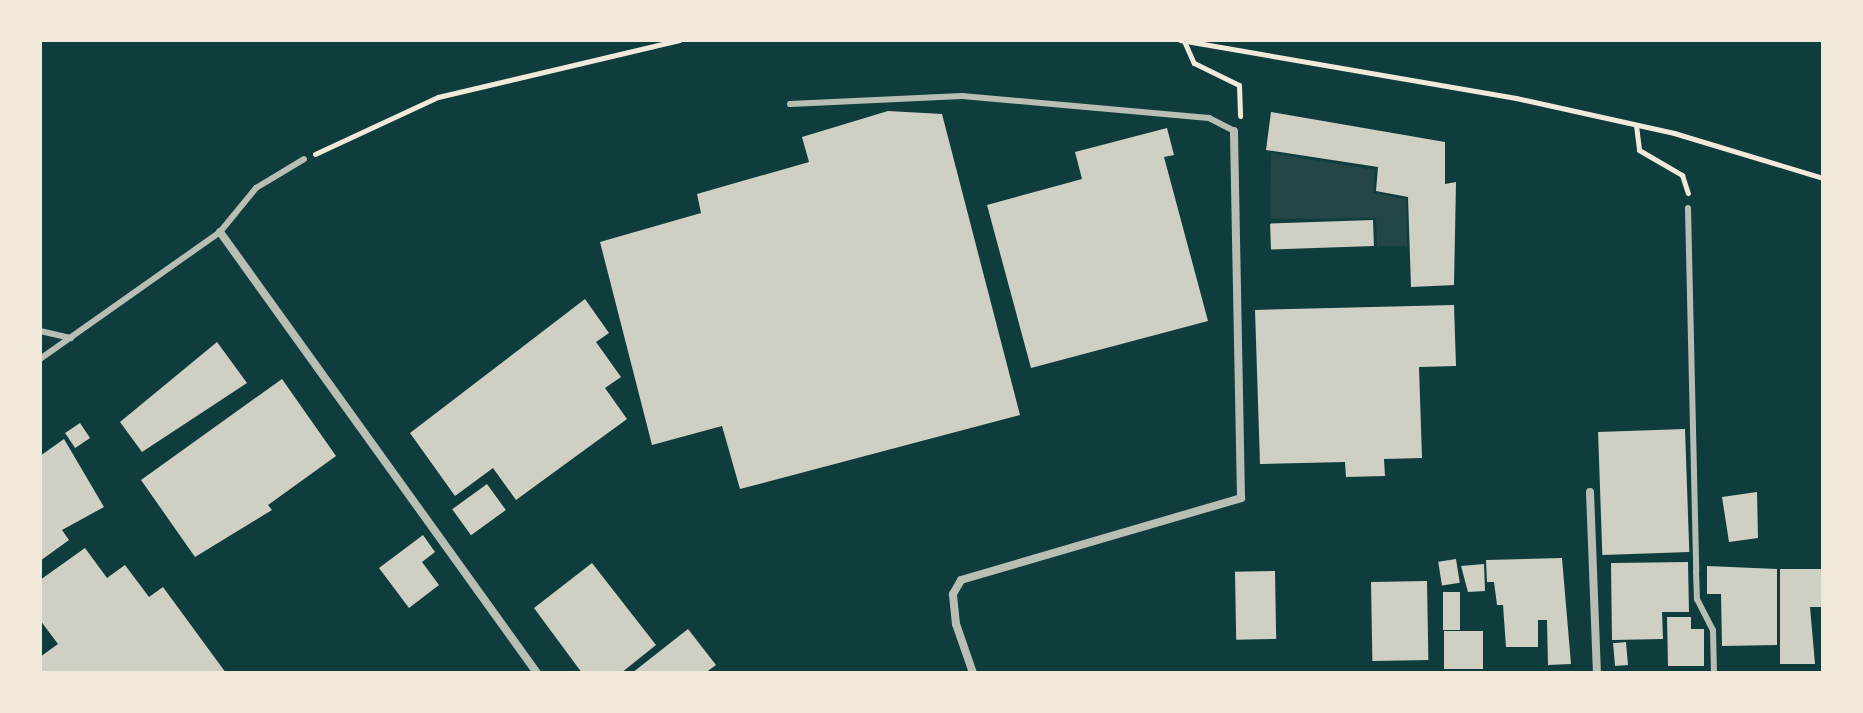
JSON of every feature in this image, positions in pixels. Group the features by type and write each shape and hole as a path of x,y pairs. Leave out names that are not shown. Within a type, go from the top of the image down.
{"street":[{"path":"973,673 956,624 953,594 961,580 1241,498 1234,131"},
{"path":"220,232 537,673"},
{"path":"1590,492 1597,673"}],"lane":[{"path":"790,104 962,96 1209,118 1234,131"},
{"path":"40,359 220,232 256,188 304,159"},
{"path":"1688,208 1697,599 1713,630 1714,673"},
{"path":"40,331 71,338"}],"path":[{"path":"304,159 438,97 679,40"},
{"path":"1182,40 1342,63 1636,125 1823,178"},
{"path":"1182,40 1194,63 1239,85 1234,131"},
{"path":"1636,125 1639,150 1682,175 1688,208"}],"shaded area":[{"path":"1271,153 1375,170 1373,193 1406,199 1407,246 1377,246 1376,218 1270,219"}],"building":[{"path":"888,111 942,114 1020,415 740,489 722,426 652,445 600,242 701,213 697,194 809,162 802,137"},
{"path":"1271,112 1445,142 1445,184 1456,182 1454,285 1411,287 1408,197 1376,191 1378,167 1266,150"},
{"path":"1167,128 1174,155 1164,157 1208,321 1031,368 987,205 1082,179 1075,152"},
{"path":"1373,220 1374,246 1271,250 1270,224"},
{"path":"585,299 609,333 596,342 621,377 605,388 627,419 516,500 493,468 455,496 410,433"},
{"path":"1454,305 1456,366 1419,367 1422,458 1384,459 1385,476 1346,477 1345,462 1260,464 1255,310"},
{"path":"217,342 247,383 142,452 120,422"},
{"path":"282,379 336,456 268,505 272,510 195,557 141,480"},
{"path":"80,423 90,438 75,448 65,433"},
{"path":"1685,429 1689,552 1602,555 1598,432"},
{"path":"64,439 104,507 62,530 69,540 40,561 40,456"},
{"path":"487,484 506,510 471,535 452,509"},
{"path":"1757,492 1758,538 1729,542 1722,497"},
{"path":"423,535 435,552 422,562 439,585 409,608 379,568"},
{"path":"85,548 107,578 125,565 149,597 163,587 226,673 40,673 40,657 58,644 40,620 40,580"},
{"path":"1562,558 1571,664 1548,665 1547,620 1538,620 1538,647 1506,647 1503,605 1497,605 1494,582 1487,582 1486,560"},
{"path":"1456,559 1460,583 1442,586 1438,562"},
{"path":"1688,562 1689,612 1662,612 1663,639 1612,640 1611,563"},
{"path":"592,563 656,645 621,673 582,673 534,608"},
{"path":"1484,564 1485,591 1468,592 1461,566"},
{"path":"1707,566 1777,569 1777,645 1722,646 1721,594 1707,594"},
{"path":"1780,569 1823,569 1823,607 1810,607 1815,664 1780,664"},
{"path":"1275,571 1276,639 1236,640 1235,572"},
{"path":"1427,581 1428,660 1372,661 1371,582"},
{"path":"1443,592 1460,592 1460,630 1443,630"},
{"path":"1667,617 1691,617 1691,629 1704,629 1704,666 1668,666"},
{"path":"688,629 716,665 705,673 632,673"},
{"path":"1444,631 1483,631 1483,669 1444,669"},
{"path":"1626,642 1628,665 1615,666 1613,643"}]}
